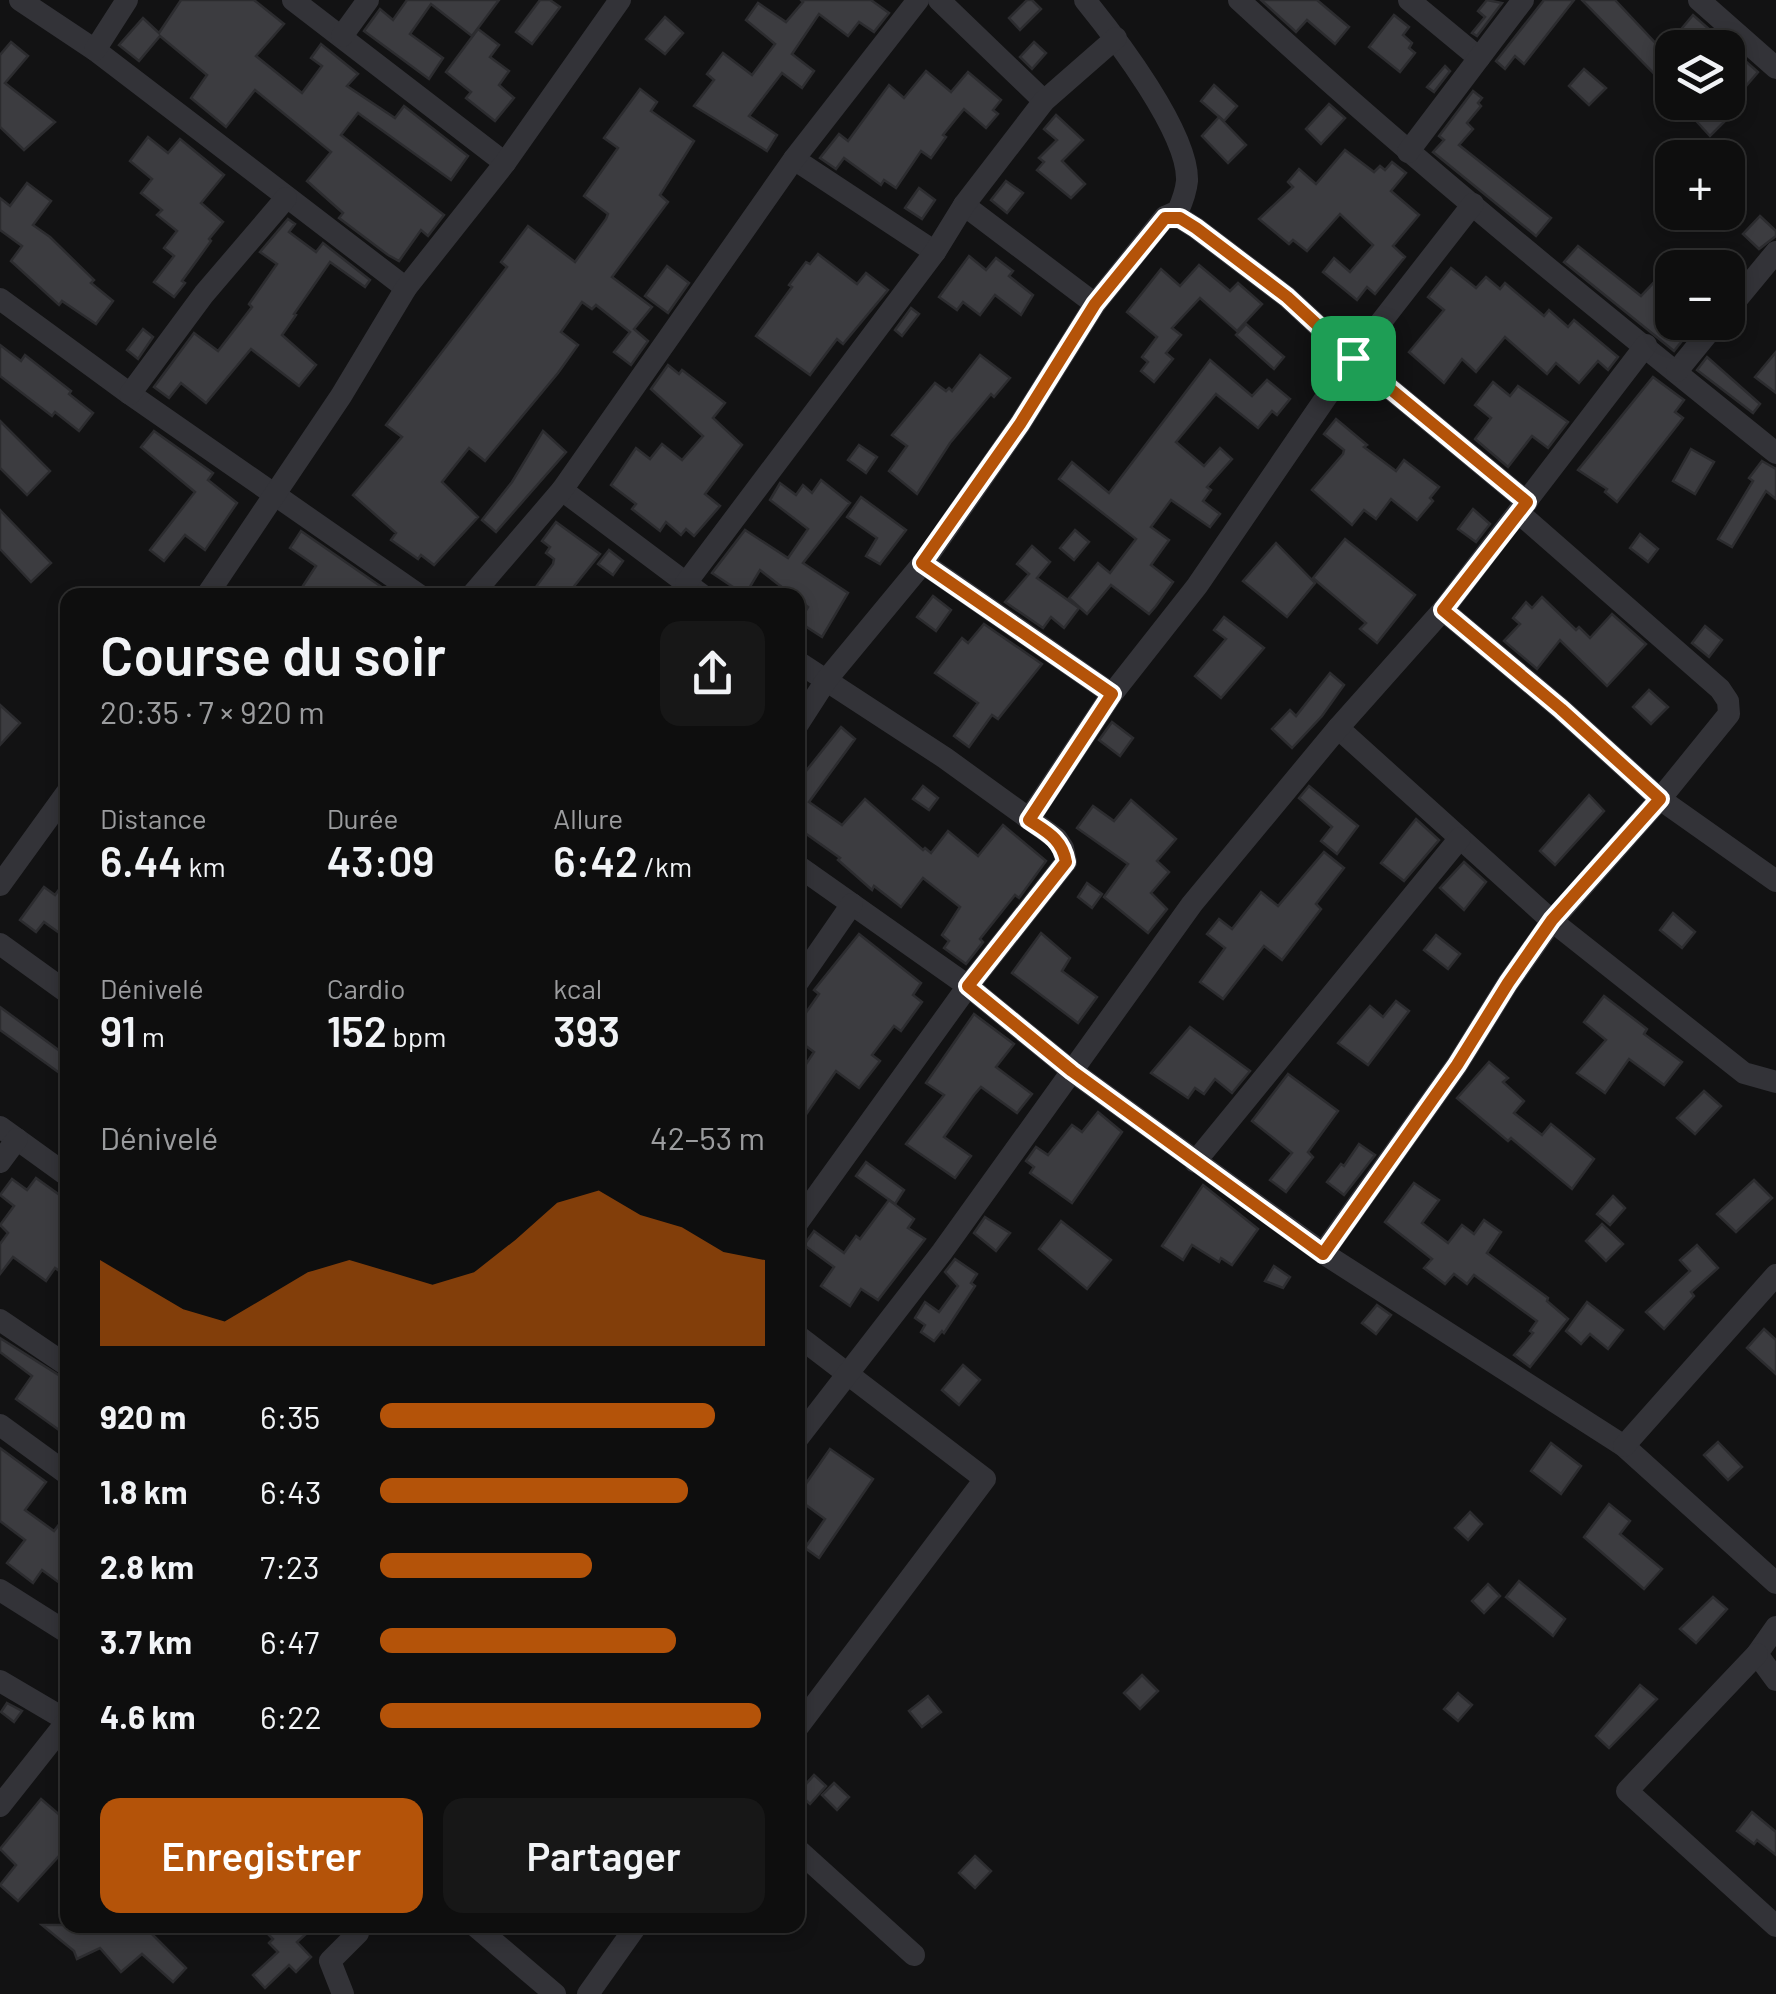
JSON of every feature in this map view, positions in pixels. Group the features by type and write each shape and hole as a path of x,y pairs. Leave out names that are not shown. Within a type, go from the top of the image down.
{"street":[{"path":"20,0 95,50 406,288"},
{"path":"95,50 127,0"},
{"path":"294,0 505,162"},
{"path":"342,36 368,0"},
{"path":"211,588 341,396 406,288 505,162 620,0"},
{"path":"478,588 562,490 794,159 918,0"},
{"path":"938,0 1044,101"},
{"path":"805,713 827,679 922,563 1020,424 1095,304 1165,218 1178,211 1183,199 1185,166 1154,97 1116,38 1085,0"},
{"path":"1239,0 1408,152 1568,288 1646,345 1776,452"},
{"path":"1409,0 1479,58"},
{"path":"1408,152 1523,0"},
{"path":"1699,0 1776,68"},
{"path":"695,588 935,252 964,205 1044,101 1116,38"},
{"path":"794,159 935,252"},
{"path":"130,394 204,294 286,198"},
{"path":"1029,820 1112,694 1197,586 1353,358 1473,204"},
{"path":"964,205 1095,304"},
{"path":"1165,218 1180,218 1196,228 1287,297 1523,507 1720,689 1728,701 1729,714 1660,799 1552,920 1457,1065 1323,1254"},
{"path":"1745,289 1776,252"},
{"path":"0,299 409,588"},
{"path":"1677,371 1702,340"},
{"path":"805,1428 942,1252 1192,904 1338,728 1443,610 1646,345"},
{"path":"562,490 693,588"},
{"path":"922,563 1112,694"},
{"path":"1443,610 1660,799 1776,881"},
{"path":"805,666 1057,839 1066,862 968,986 805,1212"},
{"path":"1338,728 1552,920 1744,1072 1776,1082"},
{"path":"0,884 60,802"},
{"path":"1194,1162 1460,838"},
{"path":"805,871 968,986 1072,1071 1323,1254 1624,1446 1776,1584"},
{"path":"805,972 852,904"},
{"path":"0,944 60,986"},
{"path":"0,1162 8,1133 60,1170"},
{"path":"1624,1446 1776,1276"},
{"path":"0,1320 60,1361"},
{"path":"805,1341 985,1479 805,1718"},
{"path":"0,1424 60,1468"},
{"path":"0,1590 60,1628"},
{"path":"1776,1627 1757,1654 1627,1791 1776,1926"},
{"path":"1757,1654 1776,1680"},
{"path":"0,1681 60,1716"},
{"path":"0,1806 60,1729"},
{"path":"805,1856 914,1955"},
{"path":"343,1994 330,1961 358,1933"},
{"path":"483,1933 555,1994"},
{"path":"588,1994 631,1933"}],"building":[{"path":"181,0 254,0 284,24 256,56 302,93 322,66 311,58 321,44 358,74 347,86 395,118 404,106 468,156 451,180 358,113 341,135 444,215 428,236 421,230 399,261 388,255 339,218 343,213 307,181 331,152 255,90 226,127 191,98 207,75 160,36 139,61 119,45 143,18 159,33"},
{"path":"407,0 499,0 472,36 431,4 410,34 443,58 429,79 364,31 380,9 393,20"},
{"path":"540,0 550,0 560,7 532,44 516,32"},
{"path":"801,0 871,0 889,13 874,32 859,22 848,36 819,14 792,54 814,71 802,88 782,73 749,116 777,135 767,151 694,106 714,80 707,74 723,53 752,75 775,44 746,20 758,3 786,22"},
{"path":"1027,0 1041,9 1020,30 1009,18"},
{"path":"1261,0 1317,0 1349,27 1335,44 1307,20 1296,32"},
{"path":"1487,0 1502,3 1477,36 1472,33 1485,17 1478,11"},
{"path":"1544,0 1574,0 1524,64 1515,56 1505,69 1496,61"},
{"path":"1582,0 1615,0 1655,42 1655,75"},
{"path":"1394,15 1409,27 1403,35 1412,43 1409,48 1415,53 1400,72 1369,47"},
{"path":"1693,15 1710,30 1680,30"},
{"path":"665,17 683,33 665,54 646,39"},
{"path":"478,29 499,45 490,57 509,71 499,85 514,98 495,121 466,98 471,92 446,72"},
{"path":"11,42 28,56 5,83 55,122 24,150 0,127 0,55"},
{"path":"1034,42 1046,53 1032,69 1020,57"},
{"path":"1745,61 1758,72 1745,87"},
{"path":"1445,66 1450,71 1434,92 1427,87"},
{"path":"1584,69 1606,88 1589,105 1569,86"},
{"path":"926,71 951,92 968,72 1001,100 993,110 998,114 986,128 964,109 931,158 921,151 896,188 884,180 881,185 844,158 836,169 820,158 839,134 848,141 889,85 904,98"},
{"path":"1214,85 1237,106 1224,121 1201,101"},
{"path":"640,89 657,102 651,111 694,141 660,195 668,202 612,277 652,307 634,329 648,341 631,365 614,352 630,332 596,305 592,309 582,302 561,332 578,345 558,373 485,461 469,448 442,482 478,517 434,565 421,555 418,559 391,540 396,533 353,495 402,437 386,425 507,267 501,262 528,226 575,262 608,214 584,196 618,148 604,138"},
{"path":"1473,91 1482,98 1478,103 1481,106 1467,123 1473,129 1459,145 1551,218 1536,236 1433,152 1444,140 1439,136"},
{"path":"1329,104 1345,118 1321,144 1306,129"},
{"path":"1056,115 1083,140 1062,161 1085,184 1071,198 1037,170 1044,162 1039,158 1057,140 1044,129"},
{"path":"1219,117 1246,145 1228,163 1202,136"},
{"path":"1695,120 1726,120 1710,136"},
{"path":"148,137 168,153 180,139 224,175 201,203 223,222 174,297 154,282 174,256 164,248 177,231 157,215 162,210 141,193 152,179 130,161"},
{"path":"1345,150 1374,172 1380,166 1385,170 1392,162 1406,173 1391,191 1419,215 1393,246 1405,257 1375,294 1367,287 1357,300 1323,272 1334,258 1350,272 1373,245 1340,214 1307,251 1293,240 1289,244 1259,219 1293,187 1288,182 1299,169 1316,184"},
{"path":"1006,181 1023,193 1007,213 991,200"},
{"path":"27,183 51,201 33,225 50,237 94,280 91,283 113,301 96,324 62,301 59,305 11,261 22,246 0,230 0,198 10,206"},
{"path":"919,188 935,200 922,219 905,208"},
{"path":"1760,216 1776,231 1776,236 1759,249 1743,234"},
{"path":"288,219 295,224 289,232 316,252 323,243 370,280 365,287 330,262 294,314 282,335 316,365 299,386 251,349 206,403 181,383 169,398 154,387 194,333 218,351 252,307 249,304 277,264 260,252"},
{"path":"1578,246 1641,296 1655,281 1655,336 1564,262"},
{"path":"818,254 857,284 866,273 888,290 843,344 837,339 810,375 756,336 806,262 810,264"},
{"path":"969,256 986,270 996,258 1013,271 1009,276 1033,295 1021,315 995,295 980,315 963,302 957,310 939,297"},
{"path":"1199,265 1230,291 1238,283 1262,304 1237,331 1200,298 1172,328 1181,335 1166,353 1173,359 1154,382 1141,371 1148,362 1142,357 1157,337 1127,312 1161,269 1180,286"},
{"path":"667,266 689,283 668,313 645,296"},
{"path":"1451,268 1476,288 1486,277 1500,289 1505,283 1544,316 1549,310 1568,327 1574,320 1618,357 1608,370 1598,361 1579,383 1556,363 1547,374 1505,337 1476,372 1462,359 1444,383 1409,352 1444,310 1428,297"},
{"path":"911,308 919,314 902,336 895,330"},
{"path":"1246,324 1284,357 1274,369 1236,335"},
{"path":"143,329 153,337 138,359 127,350"},
{"path":"1660,340 1683,340 1674,351"},
{"path":"0,345 21,361 25,355 93,413 79,431 55,412 52,416 0,376"},
{"path":"1776,352 1776,393 1755,377"},
{"path":"980,355 1010,378 994,397 991,394 950,443 917,494 889,471 907,446 892,435 935,383 952,391"},
{"path":"1707,357 1760,404 1753,413 1697,370"},
{"path":"1210,360 1252,396 1267,380 1290,399 1277,415 1272,411 1258,428 1216,394 1176,442 1204,466 1220,448 1232,459 1207,487 1211,490 1203,501 1220,514 1210,527 1171,500 1151,527 1169,540 1151,565 1173,582 1156,606 1149,614 1111,585 1087,614 1069,598 1098,563 1110,573 1136,539 1059,479 1072,462 1109,493"},
{"path":"668,365 679,374 682,370 725,403 713,418 742,445 705,494 720,506 694,536 686,529 681,535 666,522 660,531 632,509 636,504 611,485 636,448 650,459 662,444 682,460 703,436 651,389"},
{"path":"1653,377 1684,400 1675,412 1683,418 1617,502 1605,492 1607,489 1578,470"},
{"path":"1493,382 1510,396 1518,386 1568,422 1548,448 1532,436 1508,467 1475,439 1491,418 1475,405"},
{"path":"1336,419 1396,471 1404,460 1439,487 1417,520 1391,499 1376,519 1364,510 1352,525 1312,490 1343,454 1344,450 1324,434"},
{"path":"0,421 50,471 27,495 0,468"},
{"path":"154,431 213,473 208,480 237,503 205,550 185,535 164,561 150,550 195,492 141,447"},
{"path":"543,431 566,452 496,532 482,520 512,482"},
{"path":"859,445 877,457 866,473 848,460"},
{"path":"1691,449 1714,462 1695,494 1673,481"},
{"path":"1762,461 1776,469 1776,499 1766,491 1732,547 1718,539"},
{"path":"821,480 850,503 803,563 848,593 822,637 805,626 808,607 805,588 783,588 760,570 749,588 734,588 712,573 745,530 788,558 808,529 770,500 780,483 796,495 803,485 812,493"},
{"path":"861,497 906,530 880,564 866,556 877,538 847,517"},
{"path":"1473,509 1490,524 1476,542 1458,529"},
{"path":"0,510 51,563 31,582 0,549"},
{"path":"556,522 600,554 573,588 535,588 554,559 546,553 550,547 542,541"},
{"path":"1075,530 1089,542 1074,560 1060,548"},
{"path":"301,531 383,588 302,588 316,566 290,548"},
{"path":"1640,534 1658,549 1648,562 1630,548"},
{"path":"1345,539 1415,595 1377,643 1360,629 1366,623 1313,578"},
{"path":"1276,543 1315,583 1287,617 1243,581"},
{"path":"1032,546 1050,562 1037,578 1079,608 1064,628 1051,617 1043,628 1005,602 1029,574 1017,564"},
{"path":"609,550 623,561 613,575 598,564"},
{"path":"933,596 951,610 936,631 917,617"},
{"path":"1542,597 1576,630 1579,627 1590,638 1612,614 1646,644 1607,686 1560,640 1537,669 1504,641 1520,624 1513,618 1526,602 1532,608"},
{"path":"1224,617 1264,648 1221,698 1195,676 1226,639 1214,630"},
{"path":"984,624 1042,664 998,719 992,715 969,747 954,736 978,703 935,673 962,638 968,643"},
{"path":"1705,626 1722,640 1709,657 1692,643"},
{"path":"1330,673 1344,685 1292,748 1272,729 1290,710 1296,716"},
{"path":"1649,690 1668,707 1651,724 1633,707"},
{"path":"0,705 20,723 0,745"},
{"path":"1112,722 1133,738 1120,756 1099,740"},
{"path":"841,727 855,739 809,802 842,825 865,799 931,853 948,831 978,856 1003,825 1046,861 1019,898 1015,895 980,939 983,942 966,964 944,948 949,941 942,935 960,907 923,878 901,907 874,886 872,890 840,858 805,833 805,772"},
{"path":"923,786 938,798 929,810 913,799"},
{"path":"1309,786 1358,826 1337,854 1321,841 1332,827 1299,798"},
{"path":"1589,795 1604,811 1555,865 1540,851"},
{"path":"1131,800 1176,839 1157,861 1169,872 1151,893 1167,909 1148,933 1104,897 1128,864 1077,828 1093,806 1114,821"},
{"path":"1416,819 1439,840 1404,881 1381,863"},
{"path":"1324,852 1344,868 1316,904 1321,909 1282,960 1264,946 1223,999 1200,982 1225,948 1207,934 1219,919 1232,929 1261,892 1278,906"},
{"path":"1464,862 1486,882 1464,910 1440,888"},
{"path":"1087,883 1102,894 1092,908 1078,897"},
{"path":"44,887 55,895 60,888 60,933 44,922 36,932 20,920"},
{"path":"1673,913 1695,932 1682,948 1660,930"},
{"path":"1041,933 1070,958 1062,971 1097,997 1078,1023 1012,973"},
{"path":"859,934 921,983 913,995 922,1002 901,1031 894,1026 872,1055 880,1061 859,1088 836,1071 805,1116 805,1066 814,1052 805,1045 805,1014 819,994 814,990"},
{"path":"1436,935 1460,954 1448,969 1424,950"},
{"path":"1604,996 1647,1029 1644,1034 1682,1062 1664,1085 1629,1059 1605,1093 1577,1073 1606,1040 1584,1022"},
{"path":"1396,1001 1409,1011 1368,1065 1338,1043 1370,1006 1383,1017"},
{"path":"0,1007 60,1051 60,1073 0,1030"},
{"path":"974,1014 1014,1044 996,1067 1032,1094 1017,1113 981,1087 944,1137 971,1156 955,1178 906,1144 944,1095 926,1083"},
{"path":"1190,1027 1250,1071 1232,1093 1215,1079 1204,1094 1195,1088 1188,1098 1151,1073"},
{"path":"1489,1062 1508,1078 1503,1082 1524,1101 1514,1113 1542,1135 1551,1124 1594,1159 1572,1189 1457,1098"},
{"path":"1288,1074 1338,1111 1308,1152 1313,1157 1286,1192 1270,1180 1292,1153 1252,1121"},
{"path":"1704,1091 1721,1106 1695,1134 1677,1118"},
{"path":"1098,1112 1122,1132 1072,1203 1030,1173 1034,1167 1026,1161 1036,1147 1048,1155 1072,1125 1082,1132"},
{"path":"1359,1144 1375,1155 1344,1195 1327,1182"},
{"path":"866,1162 904,1190 895,1204 856,1176"},
{"path":"36,1178 60,1195 60,1271 55,1268 46,1281 13,1257 0,1274 0,1244 8,1233 0,1225 14,1206 0,1195 12,1179 27,1190"},
{"path":"1754,1180 1772,1198 1736,1232 1717,1214"},
{"path":"1414,1183 1439,1200 1422,1223 1448,1243 1462,1225 1474,1234 1484,1220 1501,1232 1487,1253 1548,1298 1568,1319 1530,1367 1514,1355 1533,1333 1530,1331 1537,1321 1474,1275 1467,1284 1454,1274 1445,1284 1424,1268 1432,1259 1385,1222"},
{"path":"1203,1185 1258,1229 1232,1265 1221,1258 1219,1262 1192,1245 1183,1260 1162,1246"},
{"path":"1613,1196 1625,1208 1610,1225 1597,1214"},
{"path":"889,1200 914,1219 908,1228 925,1239 878,1300 861,1289 850,1306 821,1286 834,1267 805,1244 814,1231 844,1253 856,1236 860,1239"},
{"path":"985,1217 1010,1233 996,1251 974,1233"},
{"path":"1061,1221 1111,1260 1087,1289 1039,1249"},
{"path":"1602,1224 1623,1244 1606,1261 1586,1241"},
{"path":"1697,1245 1718,1268 1691,1292 1694,1296 1664,1329 1646,1312 1690,1271 1680,1260"},
{"path":"955,1259 977,1274 971,1283 975,1286 944,1333 934,1341 921,1332 925,1325 915,1318 925,1302 939,1312 958,1286 945,1272"},
{"path":"1274,1266 1290,1277 1283,1288 1265,1281"},
{"path":"1587,1302 1623,1330 1608,1349 1590,1334 1581,1344 1566,1331"},
{"path":"1377,1305 1391,1315 1376,1334 1362,1323"},
{"path":"1764,1329 1776,1340 1776,1374 1747,1348"},
{"path":"0,1338 60,1376 59,1430 16,1399 32,1376 0,1352"},
{"path":"963,1365 980,1380 959,1405 942,1390"},
{"path":"1718,1442 1742,1467 1728,1480 1704,1455"},
{"path":"1551,1443 1581,1466 1561,1494 1531,1471"},
{"path":"0,1448 46,1482 25,1510 54,1531 60,1523 60,1583 42,1570 33,1583 7,1563 25,1540 0,1521"},
{"path":"830,1449 873,1479 819,1558 805,1548 825,1519 805,1504 805,1485"},
{"path":"1609,1504 1630,1521 1620,1534 1662,1569 1644,1589 1584,1537"},
{"path":"1470,1512 1482,1524 1468,1540 1455,1528"},
{"path":"1519,1581 1565,1619 1553,1636 1506,1597"},
{"path":"1488,1584 1500,1596 1484,1613 1472,1601"},
{"path":"1713,1597 1727,1609 1696,1643 1680,1629"},
{"path":"1142,1675 1158,1691 1140,1709 1124,1693"},
{"path":"1640,1685 1657,1699 1609,1748 1596,1736"},
{"path":"1458,1693 1472,1705 1458,1721 1444,1709"},
{"path":"928,1696 941,1712 922,1727 909,1711"},
{"path":"7,1703 22,1711 14,1722 1,1712"},
{"path":"814,1775 826,1786 810,1804 805,1799 805,1785"},
{"path":"834,1783 849,1797 837,1810 822,1795"},
{"path":"41,1799 60,1815 60,1855 18,1901 0,1885 16,1865 0,1849"},
{"path":"1752,1812 1776,1832 1776,1855 1737,1831"},
{"path":"975,1856 991,1871 975,1888 959,1873"},
{"path":"42,1925 60,1925 60,1933 151,1933 186,1968 173,1982 142,1954 121,1972 100,1948 77,1959 74,1951"},
{"path":"267,1933 307,1933 297,1942 311,1957 296,1972 289,1965 265,1988 253,1975 278,1952 269,1943 273,1939"}],"route":[{"path":"1165,218 1180,218 1196,228 1287,297 1353,358 1527,502 1443,610 1660,799 1552,920 1457,1065 1323,1254 1072,1071 968,986 1066,862 1057,839 1029,820 1112,694 922,563 1020,424 1095,304 1165,218"}]}
